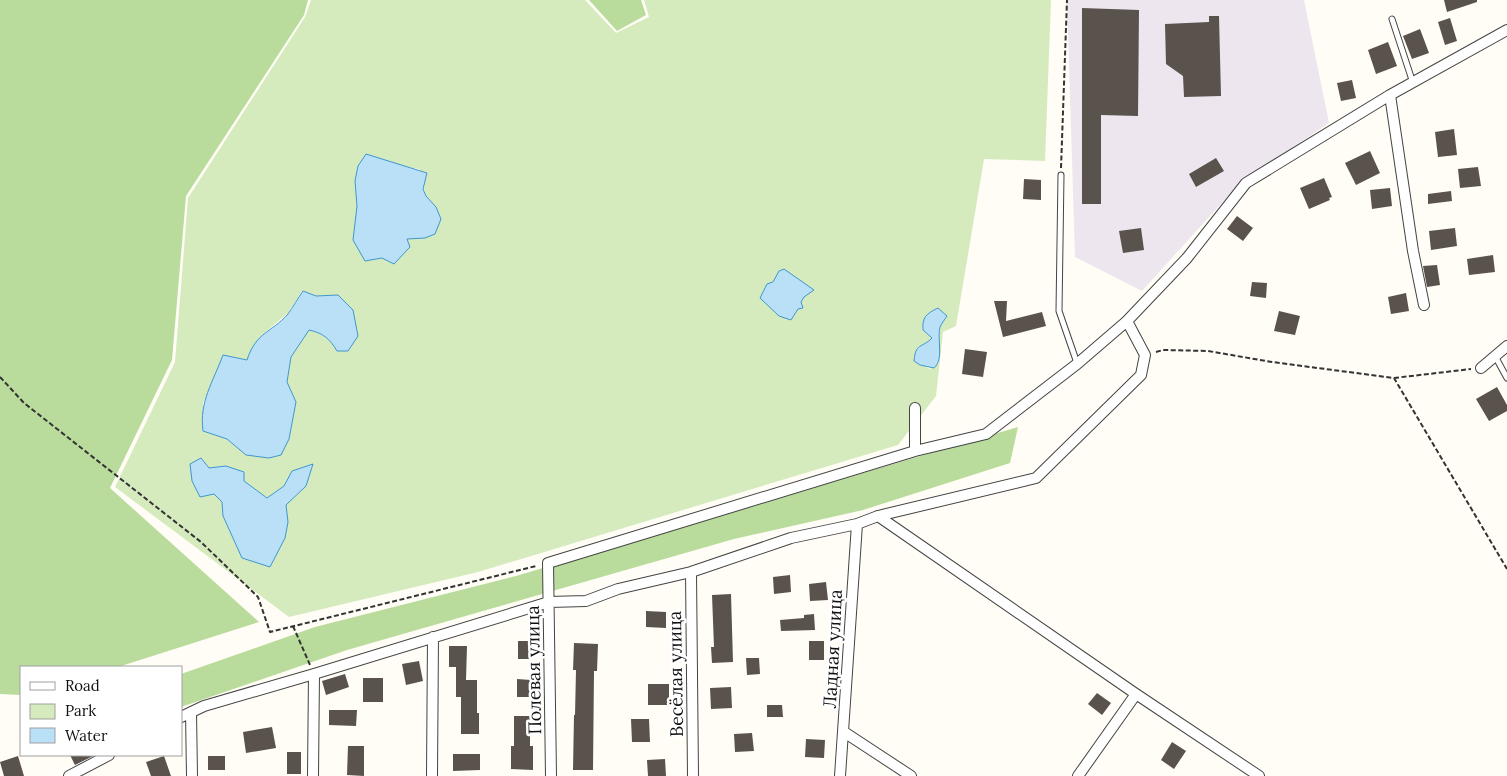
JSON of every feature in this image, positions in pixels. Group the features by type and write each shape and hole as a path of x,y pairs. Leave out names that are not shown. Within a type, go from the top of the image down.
{"street":[{"path":"548,564 916,452 986,434 1077,364 1126,321 1187,258 1246,183 1390,95 1507,30"},
{"path":"1390,95 1413,251 1424,305"},
{"path":"192,776 186,714 549,602 586,601 618,589 692,572 791,538 857,524 878,516 1036,478 1141,375 1145,355 1126,321"},
{"path":"1480,368 1507,346"},
{"path":"915,408 916,452"},
{"path":"878,516 1258,776"},
{"name":"Ладная улица","path":"840,776 857,524"},
{"name":"Полевая улица","path":"548,564 552,776"},
{"name":"Весёлая улица","path":"692,572 693,776"},
{"path":"432,776 433,637"},
{"path":"313,776 314,674"},
{"path":"1078,776 1136,694"},
{"path":"844,732 911,776"},
{"path":"71,775 107,756"}],"lane":[{"path":"1392,19 1413,82"},
{"path":"1061,175 1059,311 1077,364"},
{"path":"1495,356 1507,378"}],"path":[{"path":"1061,175 1067,0"},
{"path":"1145,355 1163,350 1208,351 1272,362 1394,378 1480,368"},
{"path":"0,378 24,402 201,542 258,597 270,632 548,564"},
{"path":"1394,378 1507,569"},
{"path":"293,626 314,674"}],"shaded area":[{"path":"1067,0 1304,0 1329,123 1239,184 1142,291 1075,257"}],"green space":[{"path":"0,0 308,0 304,15 186,196 172,360 110,488 259,622 121,666 20,666 20,695 0,694"},
{"path":"311,0 585,0 616,33 649,17 644,0 1051,0 1045,161 984,159 956,326 943,332 936,396 898,445 478,572 289,617 115,487 175,362 188,198 305,17","holes":["406,167 419,169 426,196 436,207 425,238 353,240 357,206 355,181","302,291 316,296 338,295 337,351 326,338 309,330 291,357 287,382 296,402 246,455 227,439 203,431 203,403 213,381 247,360 262,335 288,313","940,327 938,344 939,363 930,369 914,361 932,338 924,330","201,458 209,468 243,481 267,498 284,486 292,471 312,464 306,486 286,505 286,528 274,560 242,558 223,516 222,502 214,494 200,497"]},
{"path":"589,0 641,0 646,15 617,31"},
{"path":"1018,427 1010,463 863,510 734,539 347,650 182,707 182,674 315,627 516,576"}],"water":[{"path":"366,154 427,173 423,189 426,196 436,207 441,219 435,234 425,238 407,239 410,247 394,264 382,258 365,261 353,240 357,206 355,181 358,166"},
{"path":"784,269 814,290 804,297 801,302 803,308 798,309 791,320 779,316 760,298 767,284 773,282 779,271"},
{"path":"303,291 316,296 338,295 353,310 358,336 348,351 337,351 326,337 309,330 291,357 287,382 296,402 289,439 281,455 269,458 246,455 227,439 203,431 203,411 208,392 223,355 247,360 259,338 288,314"},
{"path":"938,308 947,316 940,327 940,355 934,368 920,365 914,361 918,348 932,338 923,330 924,319"},
{"path":"201,458 209,468 226,466 244,472 244,481 267,498 284,486 292,471 313,464 306,486 286,505 288,522 285,538 270,567 242,558 223,516 222,502 214,494 200,497 192,481 190,464"}],"building":[{"path":"1444,0 1477,0 1477,2 1447,12"},
{"path":"1082,8 1139,10 1138,116 1101,115 1101,204 1082,204"},
{"path":"1209,16 1219,16 1221,96 1184,97 1183,76 1166,64 1165,24 1209,22"},
{"path":"1450,18 1457,41 1445,45 1438,22"},
{"path":"1420,29 1429,53 1412,59 1403,36"},
{"path":"1388,42 1397,66 1376,74 1368,50"},
{"path":"1352,80 1356,98 1341,101 1337,83"},
{"path":"1454,129 1457,155 1438,157 1435,132"},
{"path":"1370,151 1380,173 1356,185 1345,163"},
{"path":"1216,158 1224,171 1196,187 1189,174"},
{"path":"1478,167 1481,186 1460,188 1458,169"},
{"path":"1324,178 1332,197 1329,198 1330,200 1309,209 1300,188"},
{"path":"1024,179 1041,180 1041,200 1023,199"},
{"path":"1390,188 1392,206 1372,209 1370,190"},
{"path":"1451,191 1452,201 1428,204 1428,194"},
{"path":"1237,216 1253,228 1243,241 1227,229"},
{"path":"1141,228 1144,250 1123,253 1119,231"},
{"path":"1455,228 1457,246 1431,250 1429,231"},
{"path":"1493,255 1495,272 1469,275 1467,259"},
{"path":"1437,265 1440,285 1427,287 1423,266"},
{"path":"1252,282 1267,283 1266,298 1250,296"},
{"path":"1406,293 1409,311 1391,314 1388,297"},
{"path":"994,301 1007,301 1006,321 1042,312 1046,326 1003,337"},
{"path":"1279,311 1300,316 1295,335 1274,331"},
{"path":"965,349 987,352 983,377 962,374"},
{"path":"1497,387 1507,405 1507,411 1489,421 1476,399"},
{"path":"790,575 791,592 774,594 773,577"},
{"path":"826,582 828,600 810,601 809,584"},
{"path":"731,594 733,662 712,663 711,647 714,647 712,595"},
{"path":"646,611 666,612 666,628 646,627"},
{"path":"814,614 815,630 781,631 780,620 804,618 804,615"},
{"path":"518,641 533,641 533,659 518,659"},
{"path":"809,641 824,641 824,660 809,660"},
{"path":"574,643 598,644 597,671 594,671 593,770 573,770 576,670 573,670"},
{"path":"449,646 467,646 466,680 477,680 479,734 461,734 461,697 456,697 456,667 449,667"},
{"path":"746,658 759,658 760,674 747,675"},
{"path":"419,661 423,681 406,685 402,664"},
{"path":"345,674 349,687 326,695 322,681"},
{"path":"363,678 383,678 383,702 363,702"},
{"path":"517,679 531,680 531,697 517,697"},
{"path":"648,684 669,684 669,705 648,705"},
{"path":"731,687 732,708 711,709 710,688"},
{"path":"1097,693 1111,703 1102,715 1088,704"},
{"path":"767,705 782,705 783,717 767,717"},
{"path":"329,710 357,710 356,726 329,725"},
{"path":"514,716 530,716 530,746 533,746 533,770 511,769 511,746 514,746"},
{"path":"631,719 649,719 650,742 632,742"},
{"path":"272,727 276,748 246,753 243,732"},
{"path":"752,733 754,751 735,752 734,734"},
{"path":"806,739 825,740 824,758 805,757"},
{"path":"1172,742 1186,751 1174,769 1161,760"},
{"path":"348,746 364,746 364,776 347,775"},
{"path":"287,752 301,752 301,774 287,774"},
{"path":"453,754 480,754 480,770 453,771"},
{"path":"18,756 24,776 4,776 0,762"},
{"path":"70,756 93,756 75,765"},
{"path":"164,756 171,776 151,776 146,762"},
{"path":"208,756 225,756 225,770 208,770"},
{"path":"665,759 666,776 648,776 647,760"}]}
